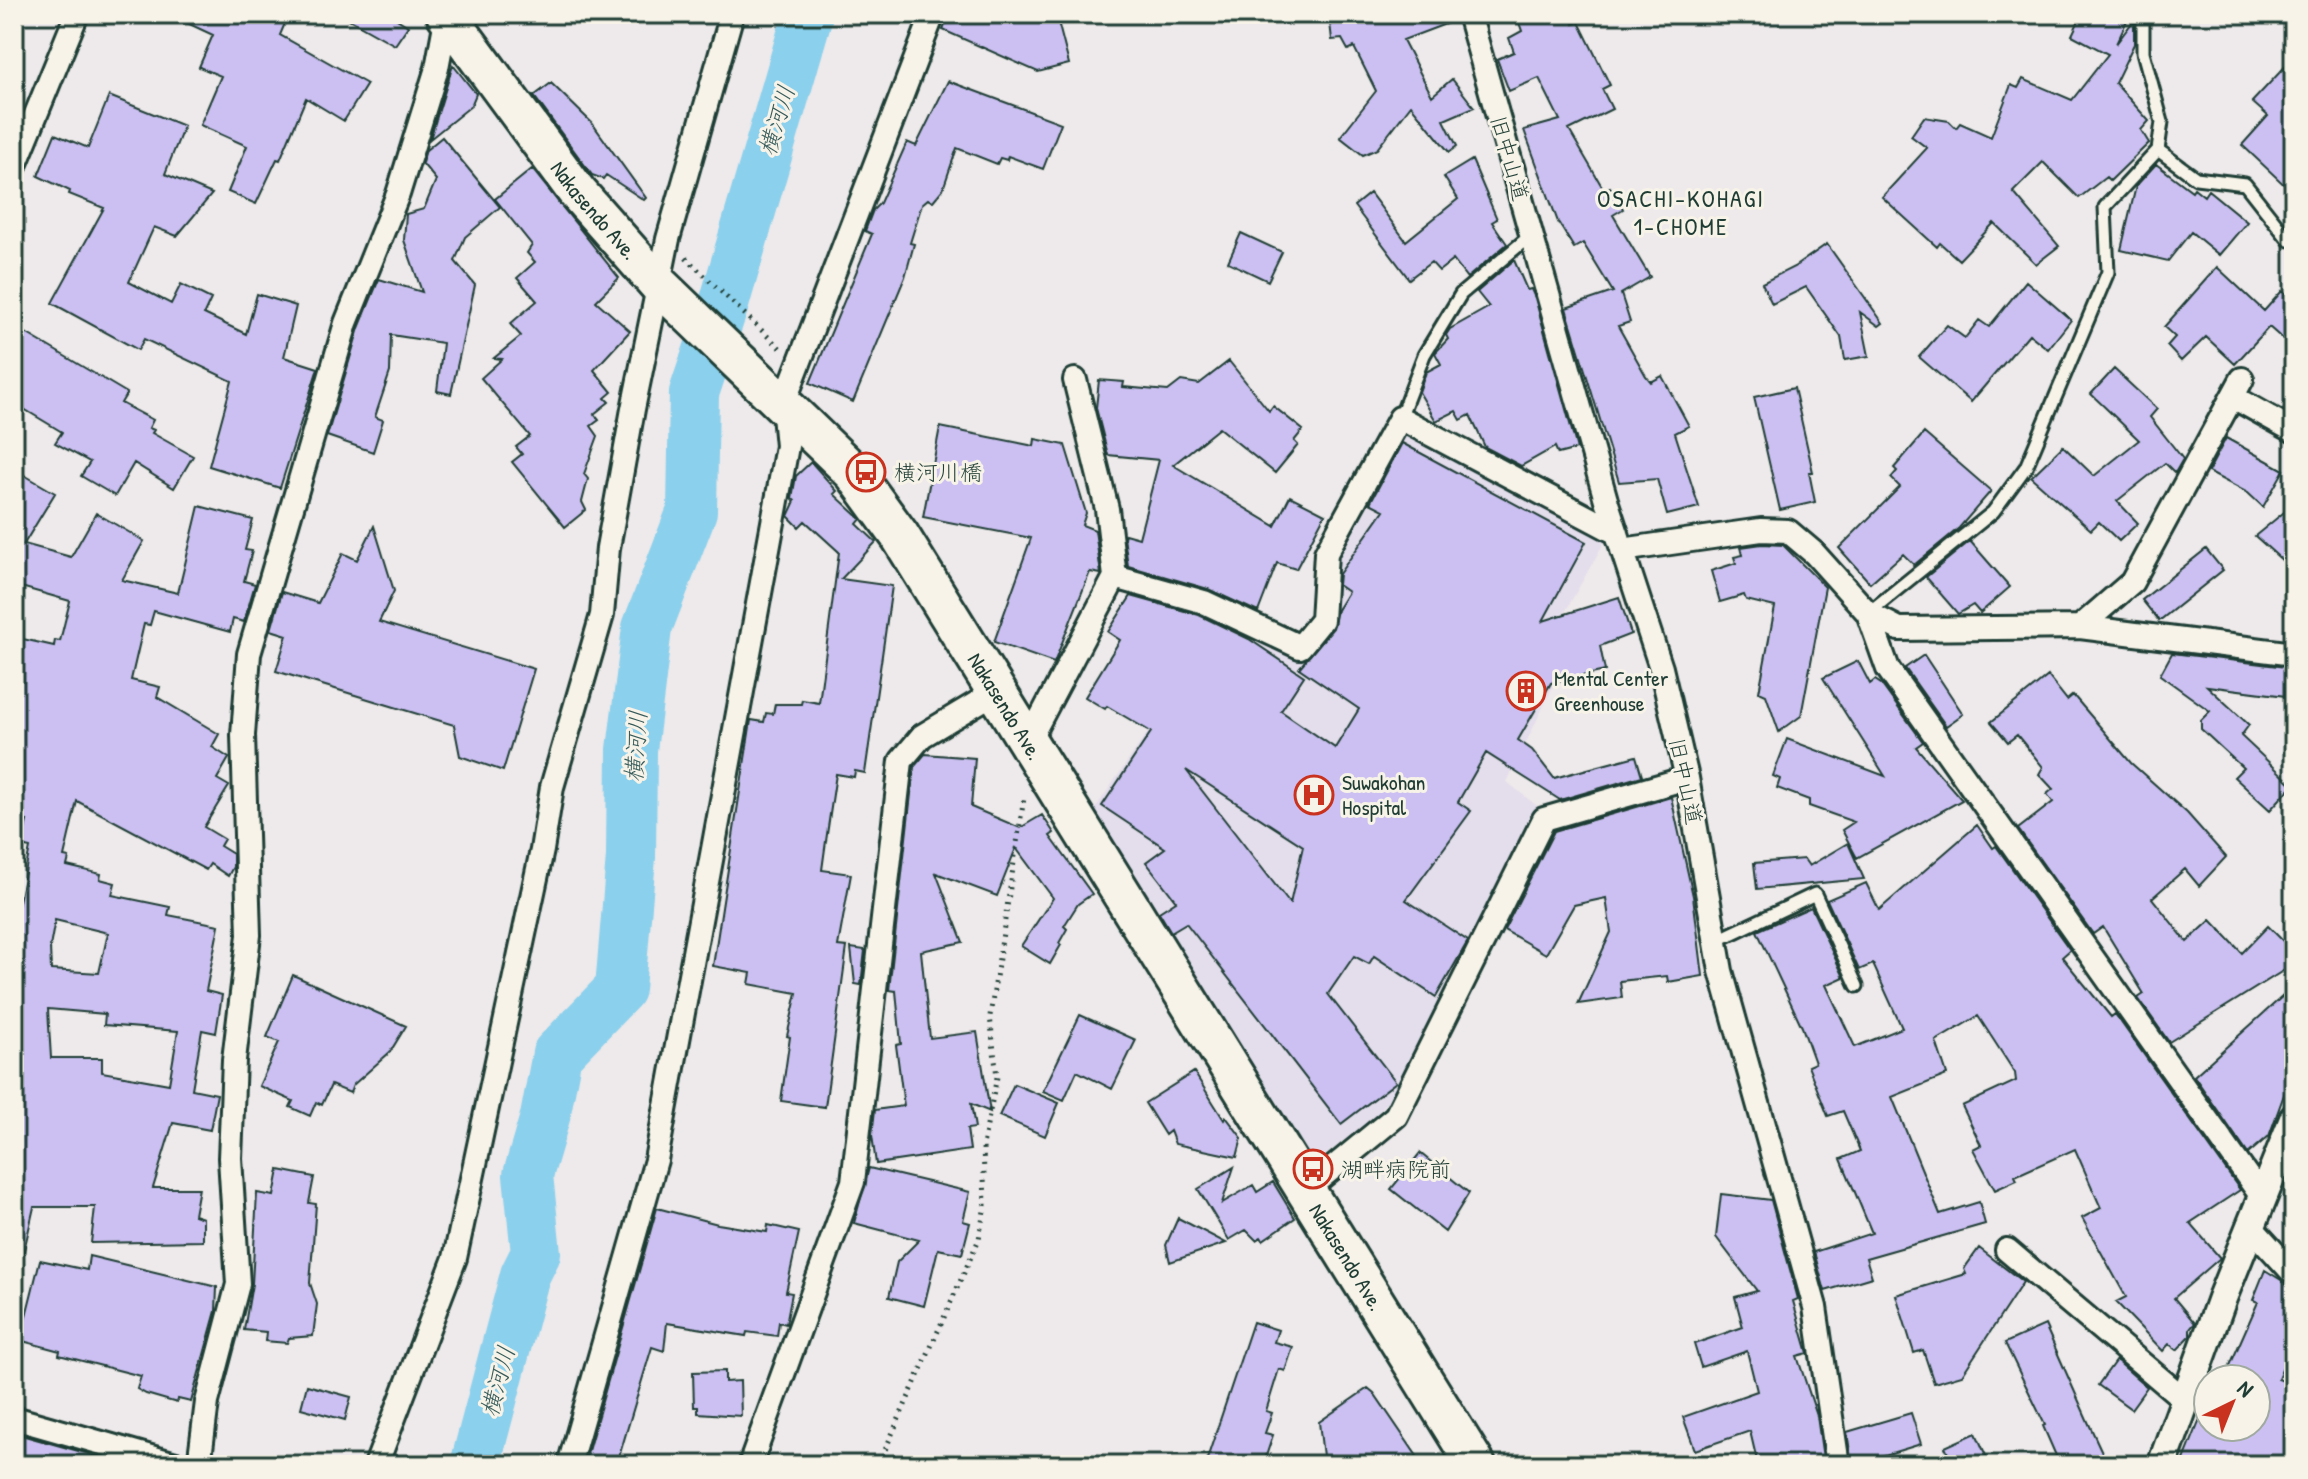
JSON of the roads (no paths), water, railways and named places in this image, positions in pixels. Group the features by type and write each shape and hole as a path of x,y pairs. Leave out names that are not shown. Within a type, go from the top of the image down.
{"highway":[{"name":"Nakasendo Ave.","path":"447,14 577,192 663,289 854,473 900,536 1476,1465"}],"street":[{"path":"14,168 77,14"},
{"path":"199,1465 207,1402 238,1284 230,1158 234,1060 249,935 243,735 249,654 346,323 398,194 437,68 447,14"},
{"path":"376,1465 455,1258 552,787 602,615 611,533 663,289 673,220 732,14"},
{"path":"569,1465 656,1160 787,446 772,394 933,14"},
{"name":"旧中山道","path":"1469,14 1619,541 1661,668 1687,778 1716,941 1772,1163 1815,1307 1838,1465"},
{"path":"1036,755 1115,577 1107,509 1075,380"},
{"path":"2080,627 2132,582 2237,388 2294,431"},
{"path":"1115,577 1204,602 1300,647 1322,620 1326,553 1400,418 1619,541 1761,530 1788,531 1814,553 1868,613 1899,629 2080,627 2294,654"},
{"path":"1868,613 1888,669 2262,1197"},
{"path":"750,1465 853,1182 901,761 922,736 997,691"},
{"path":"1306,1190 1396,1116 1544,819 1687,778"},
{"path":"2162,1465 2294,1119"},
{"path":"2251,1227 2294,1274"},
{"path":"2007,1250 2185,1400"},
{"path":"14,1418 179,1465"}],"lane":[{"path":"1868,613 1993,512 2026,467 2108,272 2105,207 2158,150 2162,122 2143,52 2143,14"},
{"path":"2158,150 2196,178 2245,184 2289,240 2294,237"},
{"path":"1400,418 1424,355 1461,294 1531,235"},
{"path":"1716,941 1815,894 1857,986"}],"waterway":[{"name":"横河川","path":"475,1465 525,1275 536,1253 528,1175 545,1117 557,1054 620,989 631,857 632,750 647,628 692,511 694,393 724,304 808,14"}],"place":[{"name":"横河川橋","path":"866,472"},
{"name":"Mental Center Greenhouse","path":"1526,691"},
{"name":"Suwakohan Hospital","path":"1314,795"},
{"name":"湖畔病院前","path":"1313,1169"}],"district":[{"name":"OSACHI-KOHAGI 1-CHOME","path":"1681,212"}]}
